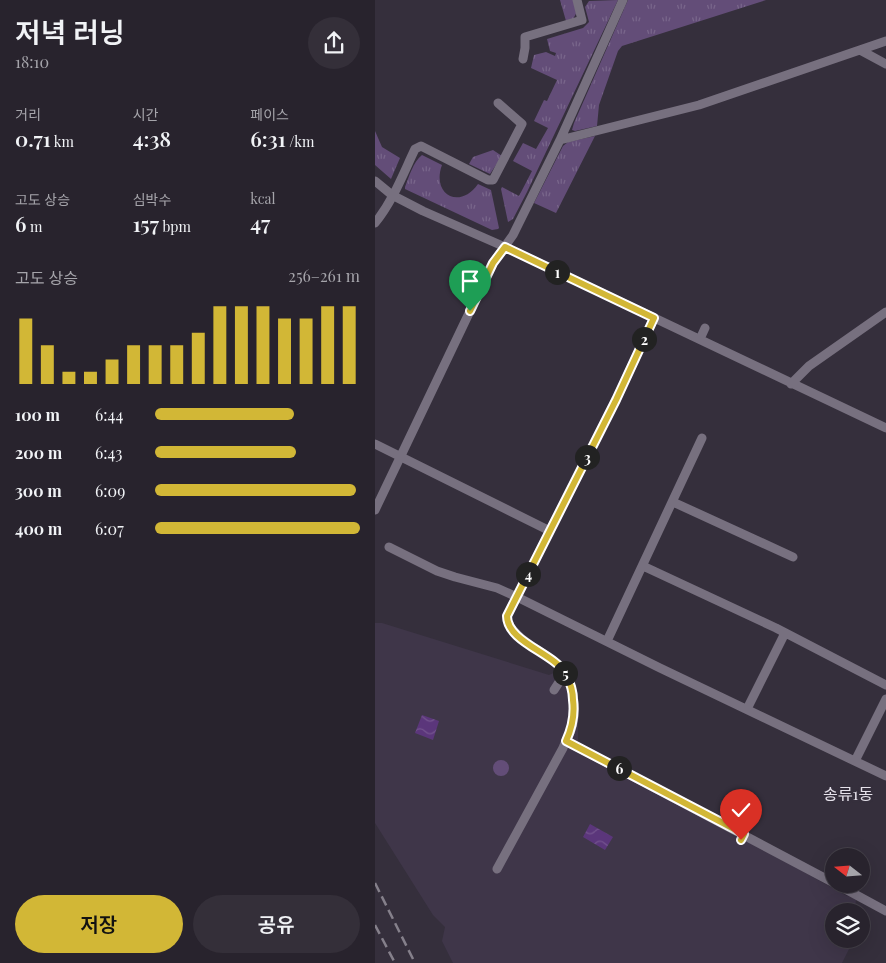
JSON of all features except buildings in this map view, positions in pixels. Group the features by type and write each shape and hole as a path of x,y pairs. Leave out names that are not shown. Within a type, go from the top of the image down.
{"street":[{"path":"523,59 525,37 582,20 577,0"},
{"path":"375,510 493,263 513,235 560,140 623,0"},
{"path":"560,140 699,105 886,41"},
{"path":"860,50 886,64"},
{"path":"375,223 389,205 415,149 421,146 488,180 493,180 522,124 498,103"},
{"path":"375,181 392,195 423,211 505,247 886,428"},
{"path":"791,384 809,366 886,312"},
{"path":"497,869 566,741 571,728 574,708 573,693 565,673 558,665 513,631 507,623 507,616 616,400 654,318"},
{"path":"700,339 705,328"},
{"path":"607,641 702,438"},
{"path":"375,444 550,531"},
{"path":"673,502 793,557"},
{"path":"389,548 455,578 497,588 517,597 886,776"},
{"path":"643,566 785,632 886,685"},
{"path":"747,709 785,632"},
{"path":"554,690 565,673"},
{"path":"855,761 886,699"},
{"path":"566,741 743,837 825,878"},
{"path":"847,893 886,911"}],"shaded area":[{"path":"375,623 382,623 549,675 567,667 574,677 578,701 578,740 573,749 825,884 825,893 841,893 856,899 856,903 825,903 825,948 850,948 842,963 453,963 442,941 445,927 433,915 375,823"}],"green space":[{"path":"560,0 573,0 577,12 573,19 566,21"},
{"path":"618,0 527,192 513,219 508,222 501,189 502,187 519,196 532,171 513,161 523,143 536,149 548,128 534,121 544,100 547,101 557,80 531,68 534,55 546,52 555,56 556,53 550,51 547,39 583,28 589,22 585,7 589,1"},
{"path":"628,0 766,0 622,46 618,51 599,105 597,126 572,130 574,123"},
{"path":"375,131 382,147 400,158 391,179 375,165"},
{"path":"595,136 556,213 534,203 563,146 568,142"},
{"path":"493,150 502,156 490,174 469,164 473,157"},
{"path":"422,155 442,165 440,184 449,196 463,196 471,192 478,184 491,190 499,228 492,230 405,189 414,166"},
{"path":"501,760 509,768 501,776 493,768"}],"water":[{"path":"422,715 439,721 433,740 415,733"},
{"path":"590,824 613,837 605,850 583,837"}],"railway":[{"path":"375,883 415,963"},
{"path":"375,925 395,963"}],"district":[{"name":"송류1동","path":"848,793"}],"route":[{"path":"470,311 493,263 505,247 654,318 616,400 507,616 507,623 513,631 558,665 565,673 573,693 574,708 571,728 566,741 744,834 741,840"}]}
